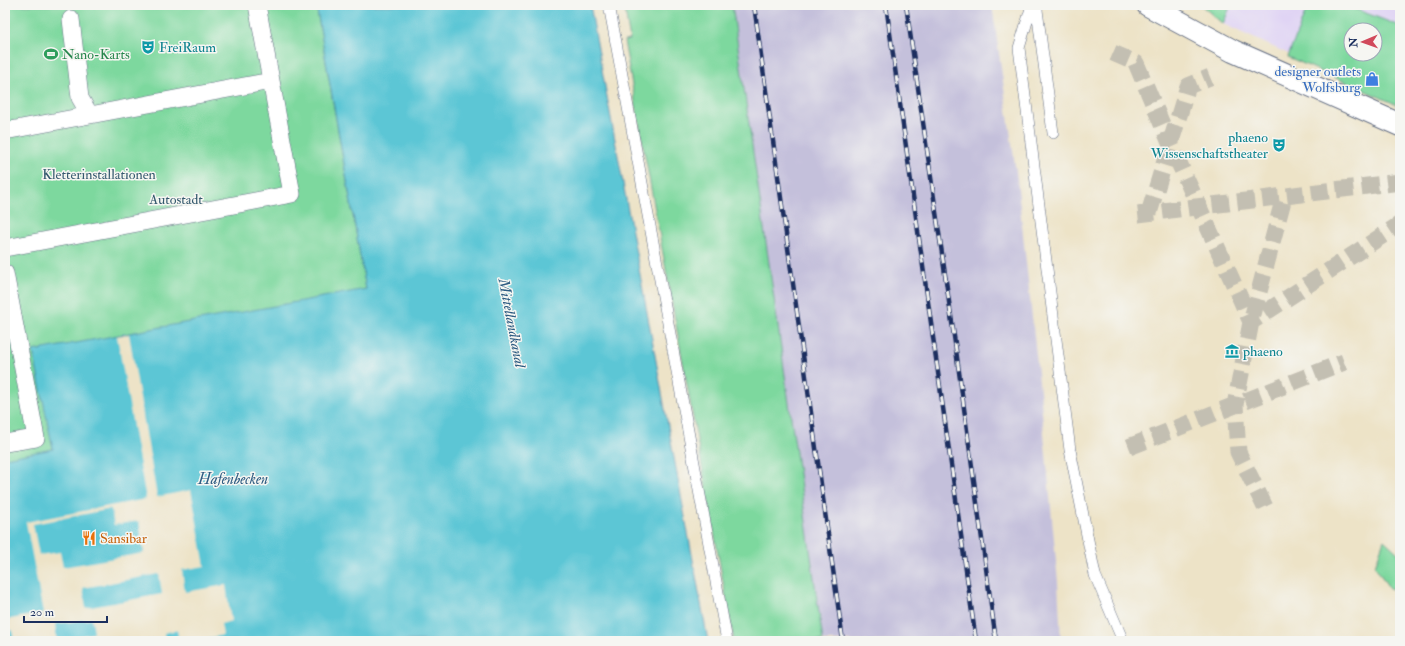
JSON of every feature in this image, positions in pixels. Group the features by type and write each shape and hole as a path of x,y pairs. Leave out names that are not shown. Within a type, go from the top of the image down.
{"street":[{"path":"5,248 292,194 257,5"},
{"path":"1148,5 1233,51 1400,125"},
{"path":"71,19 80,98 90,115"},
{"path":"5,131 271,81"},
{"path":"5,273 36,438 5,444"}],"lane":[{"path":"610,5 727,641"},
{"path":"1032,5 1019,48 1070,450 1095,575 1123,641"},
{"path":"1037,5 1053,133"}],"shaded area":[{"path":"732,5 992,5 1017,179 1040,391 1058,582 1061,641 823,641"},
{"name":"designer outlets Wolfsburg","path":"1201,5 1400,5 1400,105 1223,24"}],"green space":[{"name":"Autostadt","path":"5,5 316,5 366,289 5,641"},
{"path":"624,5 732,5 823,641 734,641 624,41 630,40"},
{"path":"1201,5 1231,5 1223,24"},
{"path":"1308,5 1345,5 1400,26 1400,106 1288,57"},
{"path":"1384,540 1400,555 1400,575 1396,588 1392,589 1389,588 1375,566"}],"water":[{"path":"316,5 590,5 708,641 5,641 5,458 53,449 33,351 366,289"}],"pier":[{"path":"129,334 157,497 191,490 205,566 182,570 185,592 226,585 231,621 221,624 223,635 193,641 179,641 177,630 164,633 165,641 65,641 64,639 94,633 92,619 55,624 57,641 14,641 12,630 5,631 5,620 43,613 26,522 146,499 117,336","holes":["111,509 114,525 139,521 144,553 63,567 60,552 39,555 33,524","159,574 162,594 86,608 83,588"]}],"tunnel":[{"path":"1113,53 1136,63 1170,143 1251,322 1400,224"},
{"path":"1149,213 1188,86 1210,77"},
{"path":"1138,214 1400,182"},
{"path":"1265,507 1238,452 1235,405 1251,322 1284,197"},
{"path":"1129,447 1344,362"}],"railway":[{"path":"754,5 843,641"},
{"path":"886,5 976,641"},
{"path":"906,5 996,641"}],"place":[{"name":"FreiRaum","path":"148,47"},
{"name":"Nano-Karts","path":"51,54"},
{"name":"designer outlets Wolfsburg","path":"1372,79"},
{"name":"phaeno Wissenschaftstheater","path":"1279,145"},
{"name":"phaeno","path":"1232,351"},
{"name":"Sansibar","path":"89,538"}],"park label":[{"name":"Kletterinstallationen","path":"99,174"}],"water label":[{"name":"Mittellandkanal","path":"512,323"},
{"name":"Hafenbecken","path":"233,479"}]}
